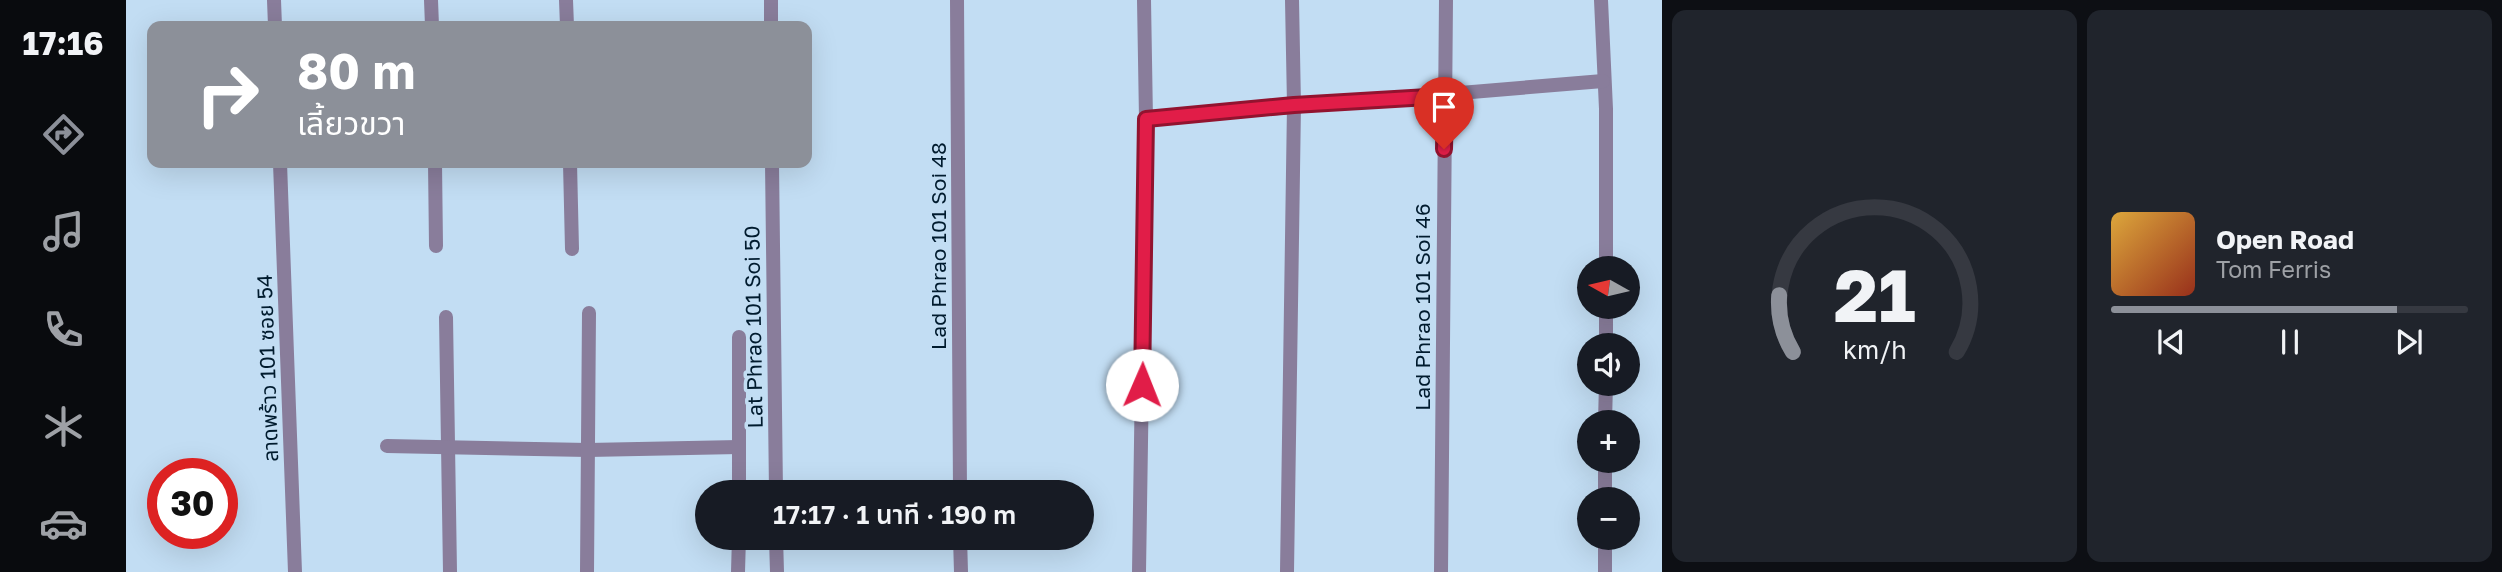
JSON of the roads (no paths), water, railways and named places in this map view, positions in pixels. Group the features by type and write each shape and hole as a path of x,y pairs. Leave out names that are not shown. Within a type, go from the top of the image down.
{"street":[{"path":"274,0 275,21"},
{"path":"431,0 432,21"},
{"path":"566,0 567,21"},
{"path":"771,0 771,21"},
{"name":"Lad Phrao 101 Soi 48","path":"957,0 960,480"},
{"path":"1139,572 1146,119 1144,0"},
{"path":"1287,572 1294,105 1292,0"},
{"name":"Lad Phrao 101 Soi 46","path":"1441,572 1446,0"},
{"path":"1601,0 1606,256"},
{"path":"1146,119 1603,81"},
{"name":"ลาดพร้าว 101 ซอย 54","path":"280,168 295,572"},
{"path":"435,168 436,246"},
{"path":"570,168 572,249"},
{"name":"Lat Phrao 101 Soi 50","path":"772,168 776,480"},
{"path":"587,572 589,313"},
{"path":"446,317 450,572"},
{"path":"738,480 739,337"},
{"path":"387,446 588,450 739,447"},
{"path":"738,550 738,572"},
{"path":"776,550 777,572"},
{"path":"960,550 961,572"},
{"path":"1605,550 1605,572"}]}
